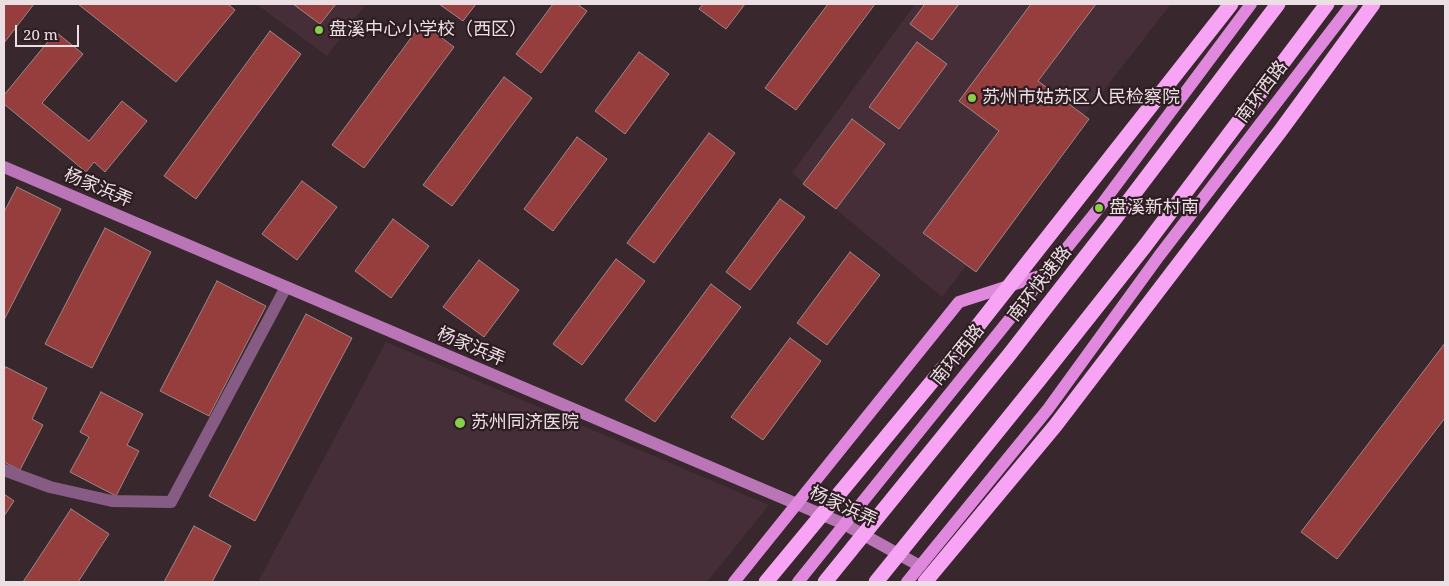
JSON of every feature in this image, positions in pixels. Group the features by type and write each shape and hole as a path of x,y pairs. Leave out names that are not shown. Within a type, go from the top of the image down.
{"highway":[{"path":"766,582 974,332 1231,4"},
{"name":"南环快速路","path":"825,582 1009,355 1278,4"},
{"path":"876,582 1144,246 1327,4"},
{"path":"925,582 1055,426 1281,130 1373,4"}],"main road":[{"name":"南环西路","path":"798,582 1099,208 1251,4"},
{"name":"南环西路","path":"907,582 1048,409 1159,256 1352,4"},
{"path":"734,582 959,302 1046,274"}],"street":[{"name":"杨家浜弄","path":"4,167 844,524 920,566"},
{"path":"4,470 50,487 112,501 171,502 286,287"}],"shaded area":[{"name":"盘溪中心小学校（西区）","path":"256,4 366,4 327,56"},
{"name":"苏州市姑苏区人民检察院","path":"915,4 1171,4 942,297 792,173"},
{"name":"苏州同济医院","path":"386,342 769,505 707,582 258,582"}],"building":[{"path":"4,4 34,4 4,43"},
{"path":"78,4 228,4 235,10 176,82"},
{"path":"293,4 336,4 320,24"},
{"path":"439,4 476,4 463,21"},
{"path":"553,4 577,4 587,11 541,73 516,54"},
{"path":"703,4 745,4 726,29 699,9"},
{"path":"828,4 875,4 796,110 765,88"},
{"path":"925,4 959,4 932,40 910,24"},
{"path":"1031,4 1096,4 1038,81 1089,119 976,272 923,233 999,131 959,101"},
{"path":"422,23 454,47 364,168 332,145"},
{"path":"270,31 301,54 196,199 164,176"},
{"path":"56,32 83,54 42,103 89,141 122,101 147,121 105,172 94,162 86,172 4,104 4,95"},
{"path":"917,42 947,64 899,129 869,107"},
{"path":"639,52 669,74 625,134 595,111"},
{"path":"504,77 532,98 452,206 423,185"},
{"path":"852,119 885,144 836,209 803,184"},
{"path":"709,133 735,153 654,263 627,243"},
{"path":"577,137 607,159 553,231 524,209"},
{"path":"302,181 337,207 297,260 262,234"},
{"path":"17,187 61,209 4,320 4,212"},
{"path":"780,199 805,217 750,290 726,272"},
{"path":"393,219 429,246 391,298 355,271"},
{"path":"105,228 151,252 92,368 45,344"},
{"path":"850,252 880,275 827,345 797,323"},
{"path":"616,259 645,281 582,365 553,344"},
{"path":"479,260 519,290 484,337 443,307"},
{"path":"217,281 266,306 209,416 160,391"},
{"path":"711,284 741,307 655,422 625,400"},
{"path":"306,314 352,338 255,521 209,496"},
{"path":"790,338 821,361 763,440 731,417"},
{"path":"1445,343 1445,418 1337,559 1301,532"},
{"path":"6,367 47,388 32,419 43,425 20,470 4,462 4,370"},
{"path":"101,392 143,414 127,445 139,451 116,496 70,472 89,437 80,432"},
{"path":"4,494 14,501 4,516"},
{"path":"71,509 109,534 78,582 23,582"},
{"path":"194,526 231,546 212,582 164,582"}],"place":[{"name":"盘溪中心小学校（西区）","path":"319,30"},
{"name":"苏州市姑苏区人民检察院","path":"972,98"},
{"name":"盘溪新村南","path":"1099,208"},
{"name":"苏州同济医院","path":"460,423"}]}
